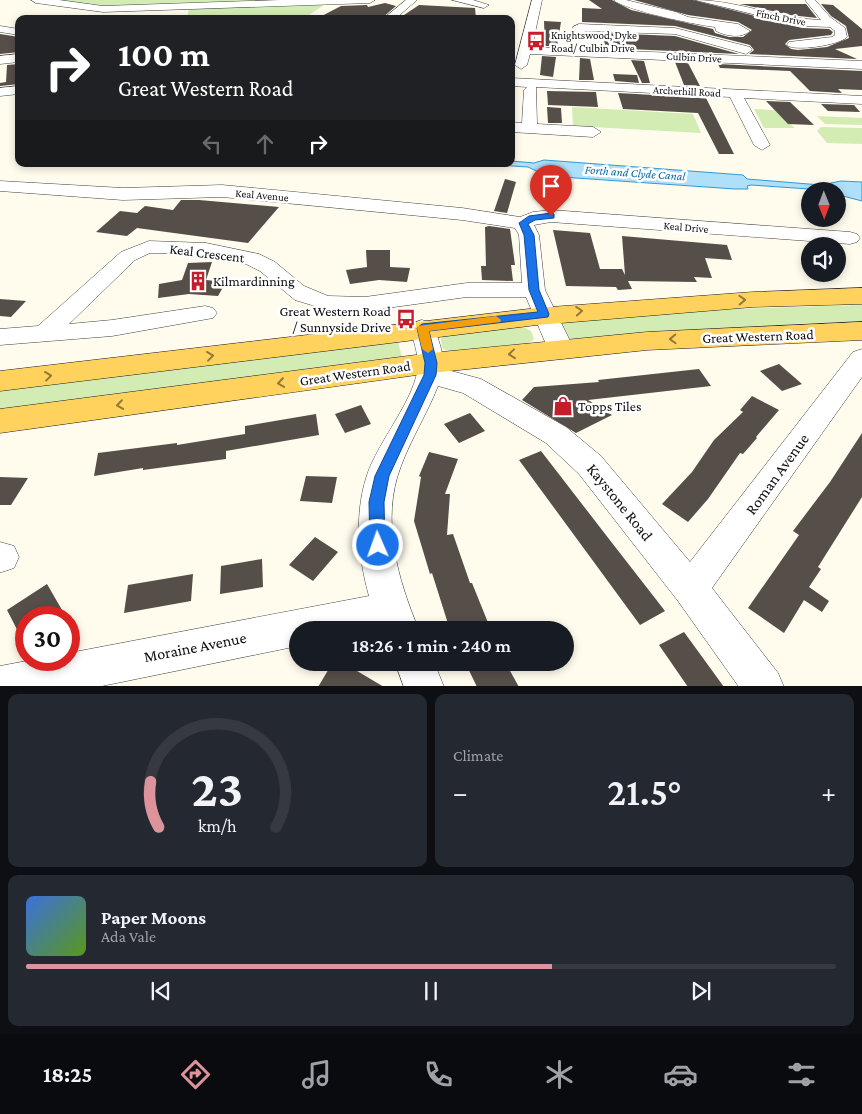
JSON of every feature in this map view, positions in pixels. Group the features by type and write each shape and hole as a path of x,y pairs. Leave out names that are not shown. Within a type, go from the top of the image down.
{"main road":[{"path":"0,381 544,314 660,304 862,296"},
{"name":"Great Western Road","path":"0,421 430,369 561,349 647,341 862,332"}],"street":[{"path":"36,0 103,9 370,0"},
{"path":"393,15 412,0"},
{"path":"457,0 484,5"},
{"path":"529,128 520,85 520,57 537,0"},
{"path":"619,0 627,5 672,14 686,20 721,26"},
{"name":"Finch Drive","path":"700,0 802,23 834,24"},
{"path":"790,45 840,39 841,30 810,0"},
{"path":"314,14 332,1"},
{"path":"183,15 187,6"},
{"path":"66,15 85,8"},
{"path":"87,15 103,9"},
{"path":"580,36 579,27 676,31 744,49 753,54 756,60"},
{"path":"0,29 15,31"},
{"path":"839,64 834,57 862,54"},
{"name":"Culbin Drive","path":"520,57 756,60 862,65"},
{"path":"0,60 15,58"},
{"name":"Archerhill Road","path":"520,85 862,100"},
{"path":"0,92 15,90"},
{"path":"735,94 762,145"},
{"path":"515,127 594,132"},
{"name":"Keal Avenue","path":"0,186 123,194 177,190 222,192 462,214 523,223"},
{"name":"Keal Drive","path":"523,223 533,218 551,216 850,238"},
{"path":"523,223 529,235 534,290 561,349"},
{"name":"Keal Crescent","path":"46,332 128,256 140,250 153,247 192,249 256,259 294,291 311,299 326,303 392,301 467,290 534,290"},
{"path":"0,337 112,328 206,313"},
{"path":"395,618 379,562 377,502 382,476 430,369 422,328"},
{"name":"Roman Avenue","path":"691,589 862,358"},
{"name":"Kaystone Road","path":"430,369 472,386 556,434 575,449 691,589 764,686"},
{"name":"Moraine Avenue","path":"0,686 83,677 364,615 395,618"},
{"path":"418,671 424,686"}],"green space":[{"path":"36,0 370,0 103,9"},
{"path":"321,3 324,5 309,15 188,15 189,9"},
{"path":"572,107 693,114 701,133 573,126"},
{"path":"754,109 804,112 777,113 795,128 764,128"},
{"path":"817,116 862,118 862,125 825,124"},
{"path":"821,127 862,128 862,144 827,143 817,131"},
{"path":"862,305 862,322 807,323 584,340 566,340 558,325 566,319 733,309"},
{"path":"521,326 531,331 534,339 528,344 451,353 442,348 441,338 449,333"},
{"path":"397,338 402,358 0,411 0,389"}],"water":[{"name":"Forth and Clyde Canal","path":"544,160 743,175 747,179 801,183 801,188 751,185 747,186 748,189 735,189 547,176 528,167 515,166 515,161 534,163"},
{"path":"841,181 862,182 862,201 846,197 846,182 836,182"}],"building":[{"path":"589,0 612,0 631,10 713,29 715,33 729,37 743,37 752,30 738,22 688,15 634,0 693,0 802,28 829,29 833,32 831,35 789,40 785,44 791,49 798,50 827,47 849,38 846,26 831,16 821,4 833,5 862,29 862,46 835,49 857,59 749,54 754,50 750,45 675,26 582,22 582,8 602,9"},
{"path":"385,3 396,6 386,15 324,15 341,6 367,5 368,7"},
{"path":"740,4 806,4 817,18 790,15"},
{"path":"419,5 475,8 476,15 404,15"},
{"path":"544,21 561,22 557,46 545,46"},
{"path":"602,33 675,36 739,54 606,48"},
{"path":"0,34 15,36 15,52 0,54"},
{"path":"542,56 556,57 553,77 540,75"},
{"path":"580,58 590,59 594,80 579,80"},
{"path":"631,60 644,61 650,83 642,83"},
{"path":"675,62 688,63 700,86 684,85"},
{"path":"15,64 15,84 0,86 0,83 6,82 7,65"},
{"path":"718,64 862,71 862,90 838,89 842,93 810,91 790,71 720,68"},
{"path":"613,74 637,75 639,83 615,81"},
{"path":"547,91 596,92 598,107 548,105"},
{"path":"618,93 706,98 734,154 719,154 698,113 623,109"},
{"path":"766,101 790,102 814,125 788,124"},
{"path":"821,104 854,105 860,112 828,111"},
{"path":"547,107 561,108 562,123 548,123"},
{"path":"505,179 516,182 507,213 494,211"},
{"path":"181,200 279,207 248,243 137,228 127,236 96,232 120,211 137,213 145,206 173,210"},
{"path":"485,227 510,229 515,265 511,265 513,281 482,280 481,266 486,266"},
{"path":"553,230 590,233 600,269 622,269 625,275 622,236 727,245 732,260 705,258 712,278 694,277 697,282 628,281 632,289 618,290 616,287 566,286"},
{"path":"366,250 390,250 390,267 410,268 407,282 379,280 350,284 346,270 367,267"},
{"name":"Kilmardinning","path":"212,262 206,280 226,282 218,296 189,294 158,298 159,284 182,280 188,263"},
{"path":"0,299 26,301 11,317 0,316"},
{"path":"779,364 802,384 782,391 760,371"},
{"path":"699,369 711,386 588,400 612,415 576,433 522,400 534,387 599,382 598,380"},
{"path":"752,396 779,410 743,454 740,453 708,499 688,522 662,504 692,472 714,440 743,412 740,410"},
{"path":"361,405 371,424 345,433 335,414"},
{"path":"470,413 485,431 459,443 444,424"},
{"path":"316,414 319,435 226,451 226,459 143,470 143,468 94,476 98,453 177,443 177,445 245,434 245,426"},
{"path":"862,433 862,497 818,567 821,569 809,587 829,601 822,612 804,600 784,633 748,608 799,535 793,531 830,482"},
{"path":"541,451 665,611 640,625 519,460"},
{"path":"429,452 458,459 445,494 450,494 447,535 453,534 470,583 472,583 487,621 447,621 414,521 421,477 419,476"},
{"path":"306,476 337,477 332,503 300,501"},
{"path":"0,477 28,478 11,505 0,505"},
{"path":"315,537 338,552 313,581 289,565"},
{"path":"262,559 263,587 220,594 221,566"},
{"path":"193,574 191,601 124,613 128,585"},
{"path":"47,584 60,606 15,606 15,626 7,610"},
{"path":"684,632 723,686 687,686 659,645"},
{"path":"328,671 357,671 382,686 319,686"},
{"path":"469,671 510,671 518,686 477,686"}],"slow traffic":[{"path":"428,349 422,328 496,320"}],"place":[{"name":"Knightswood, Dyke Road/ Culbin Drive","path":"536,41"},
{"name":"Kilmardinning","path":"198,281"},
{"name":"Great Western Road / Sunnyside Drive","path":"406,319"},
{"name":"Topps Tiles","path":"563,406"}],"route":[{"path":"378,545 376,528 377,502 382,476 430,375 431,363 422,328 544,314 534,290 529,235 526,225 523,223 540,216 551,216"}]}
